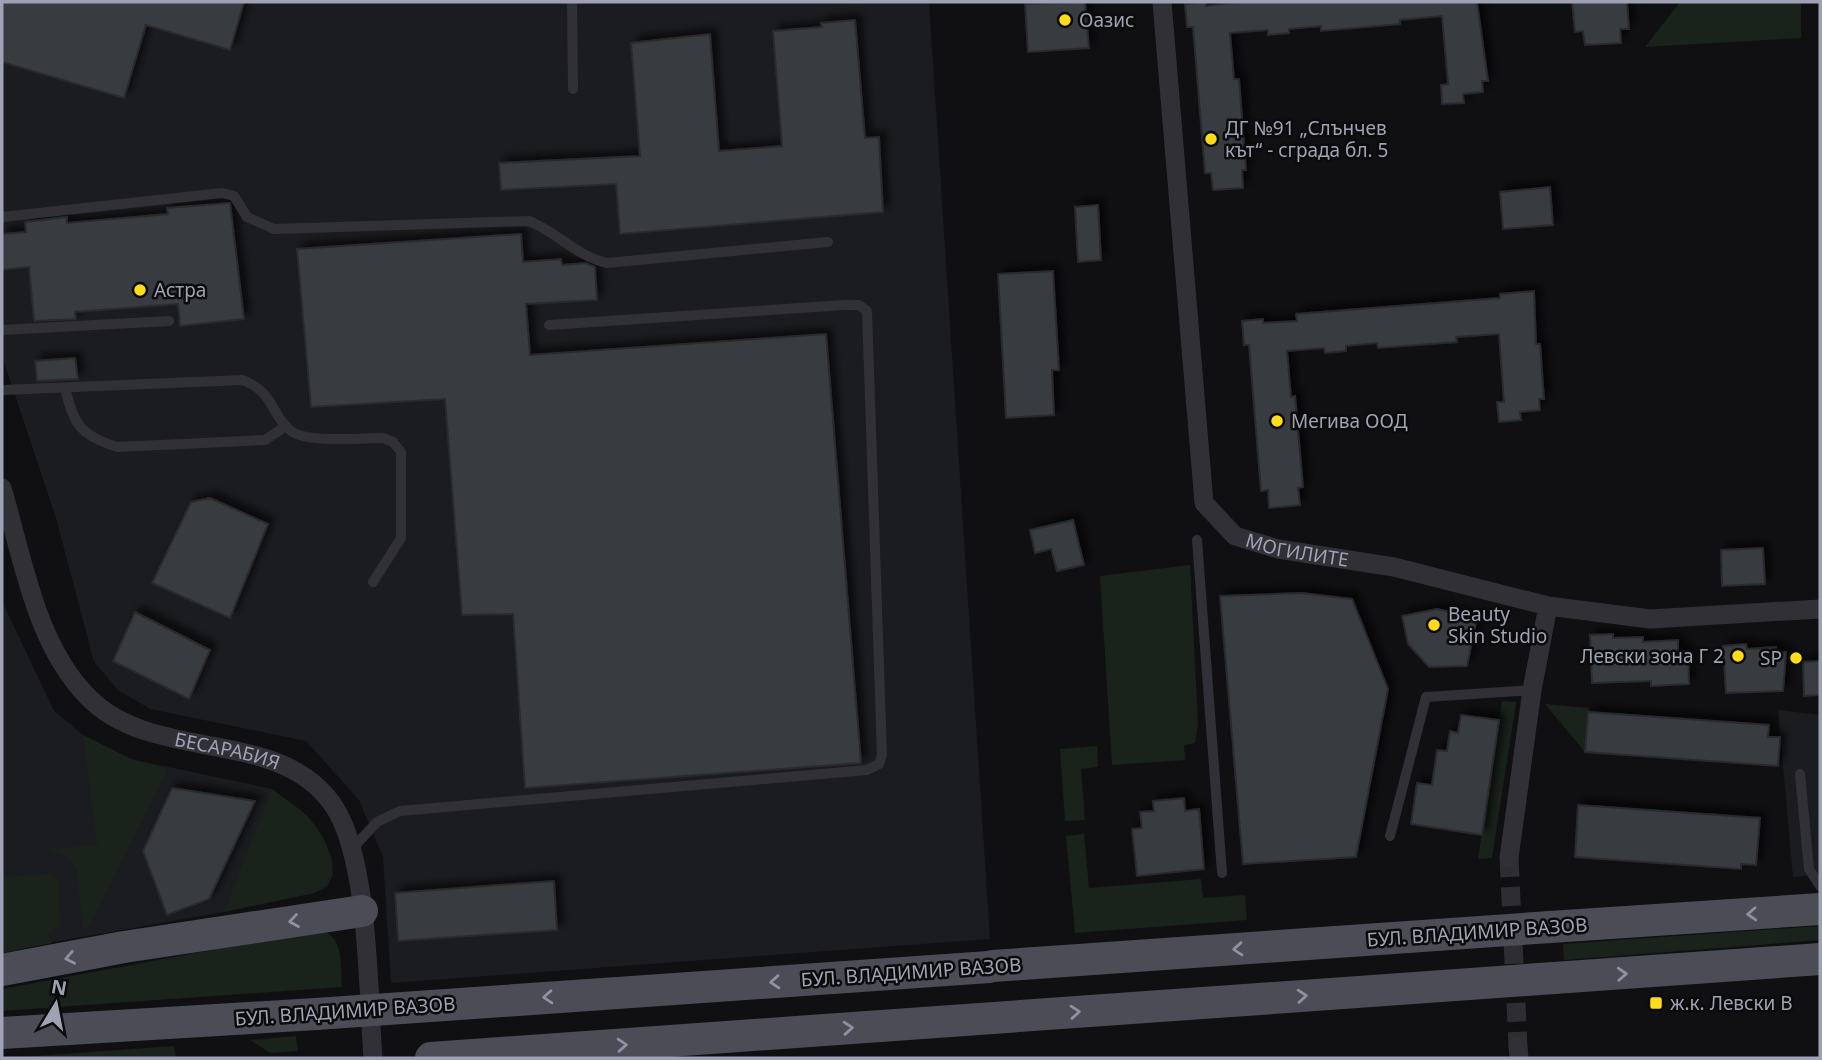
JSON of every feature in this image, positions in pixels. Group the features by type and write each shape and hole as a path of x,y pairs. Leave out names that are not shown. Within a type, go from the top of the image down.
{"main road":[{"name":"БУЛ. ВЛАДИМИР ВАЗОВ","path":"2,1033 316,1014 1820,909"},
{"path":"2,970 124,947 362,911"},
{"path":"431,1058 1820,959"}],"street":[{"name":"МОГИЛИТЕ","path":"1162,2 1204,503 1235,536 1267,546 1394,567 1548,606 1650,619 1820,609"},
{"name":"БЕСАРАБИЯ","path":"2,488 42,623 62,664 89,699 137,727 171,740 259,757 300,775 334,806 352,849 362,911 373,1058"},
{"path":"1509,858 1532,690 1548,606"}],"lane":[{"path":"572,2 573,89"},
{"path":"2,217 222,193 234,196 247,217 274,229 529,221 589,259 607,263 828,242"},
{"path":"352,849 377,822 400,811 867,770 879,764 882,755 867,311 859,305 845,305 549,325"},
{"path":"2,330 169,321"},
{"path":"2,390 243,380 258,387 268,396 286,426 301,436 383,438 393,442 401,452 401,538 373,582"},
{"path":"65,388 73,421 100,441 117,447 265,440 286,426"},
{"path":"1197,540 1222,873"},
{"path":"1390,836 1426,697 1532,690"},
{"path":"1800,774 1809,869 1820,886"}],"shaded area":[{"path":"2,2 929,2 990,939 391,983 383,857 359,800 306,741 150,709 118,690 94,662 56,518 2,356"},
{"path":"1680,2 1801,2 1801,38 1645,47"},
{"path":"1190,565 1198,723 1195,743 1184,745 1185,760 1112,765 1100,576"},
{"path":"2,601 54,711 83,735 131,759 272,789 308,817 332,857 333,875 327,887 314,893 224,912 2,951"},
{"path":"1502,701 1516,702 1492,858 1478,859"},
{"path":"1545,704 1589,708 1585,752"},
{"path":"1778,710 1820,715 1820,875 1793,877"},
{"path":"83,735 131,759 168,769 87,931 82,925 77,870 66,856 45,849 97,845"},
{"path":"1097,746 1098,767 1081,769 1085,820 1065,821 1060,749"},
{"path":"272,789 303,812 321,835 330,856 330,877 324,886 314,893 224,912"},
{"path":"1084,834 1089,888 1201,879 1203,898 1245,895 1247,920 1075,933 1066,836"},
{"path":"51,874 59,882 60,926 47,933 52,943 2,953 2,877"},
{"path":"1820,926 1820,940 1564,960 1563,944"},
{"path":"319,930 327,933 337,944 342,987 2,1011 2,989"},
{"path":"296,1036 298,1051 270,1053 250,1040"},
{"path":"174,1046 176,1058 8,1058"}],"building":[{"path":"2,2 244,2 230,50 146,25 124,98 2,62"},
{"path":"1085,2 1089,48 1028,52 1025,4"},
{"path":"1206,2 1206,6 1240,2 1477,2 1488,81 1482,81 1483,92 1463,94 1464,103 1442,104 1441,85 1448,84 1442,16 1400,20 1400,24 1321,31 1321,26 1289,29 1289,33 1268,35 1268,30 1230,33 1234,79 1239,79 1246,170 1242,170 1243,188 1213,190 1211,173 1205,173 1193,27 1187,27 1185,4"},
{"path":"1572,2 1627,2 1629,29 1620,29 1621,43 1585,45 1583,31 1575,32"},
{"path":"855,20 865,138 879,137 883,212 620,234 616,184 501,190 499,163 640,156 631,43 710,34 719,151 782,146 773,31 822,27 821,23"},
{"path":"1550,187 1553,225 1503,229 1500,192"},
{"path":"230,203 244,319 180,326 178,304 75,312 76,319 34,321 29,267 2,270 2,234 26,232 25,222 67,217 67,223 168,214 167,208"},
{"path":"1098,205 1101,260 1078,262 1075,207"},
{"path":"521,234 523,262 561,259 562,265 586,263 595,267 597,300 526,304 530,355 826,334 861,763 525,788 513,614 462,615 445,399 311,407 297,249"},
{"path":"1053,271 1059,370 1052,370 1054,415 1006,418 998,274"},
{"path":"1534,291 1536,344 1540,344 1544,399 1539,399 1540,410 1520,412 1521,420 1499,422 1497,402 1504,402 1499,334 1456,337 1457,342 1378,348 1377,343 1346,346 1346,351 1325,353 1324,348 1287,351 1291,397 1295,396 1303,487 1298,488 1300,505 1269,508 1268,490 1261,491 1249,345 1244,345 1242,321 1297,321 1296,314 1500,298 1500,294"},
{"path":"75,358 78,379 37,381 35,361"},
{"path":"210,498 268,524 230,618 152,583 191,502"},
{"path":"1073,520 1084,565 1057,571 1051,549 1035,553 1030,530"},
{"path":"1763,548 1765,584 1722,586 1721,550"},
{"path":"1302,593 1352,599 1388,689 1356,857 1243,864 1220,596"},
{"path":"1437,609 1477,618 1467,666 1429,667 1408,644 1402,616"},
{"path":"135,612 210,650 189,699 113,661"},
{"path":"1613,634 1613,638 1643,637 1643,642 1678,640 1678,651 1688,651 1689,684 1651,686 1651,681 1592,683 1590,635"},
{"path":"1746,644 1747,649 1776,647 1776,653 1786,652 1783,691 1726,693 1723,646"},
{"path":"1820,661 1820,695 1804,696 1803,662"},
{"path":"1588,712 1769,725 1768,737 1780,737 1778,766 1585,752"},
{"path":"1461,715 1499,720 1482,835 1411,824 1417,783 1432,785 1437,750 1447,751 1450,731 1458,733"},
{"path":"172,788 255,801 209,899 167,915 143,851"},
{"path":"1184,798 1185,811 1199,809 1204,869 1137,876 1132,829 1142,828 1140,812 1154,811 1153,801"},
{"path":"1578,805 1760,818 1756,865 1741,864 1741,869 1575,857"},
{"path":"554,881 557,930 398,941 395,893"}],"tunnel":[{"path":"1509,858 1518,1046"}],"place":[{"name":"Оазис","path":"1065,20"},
{"name":"ДГ №91 „Слънчев кът“ - сграда бл. 5","path":"1211,139"},
{"name":"Астра","path":"140,290"},
{"name":"Мегива ООД","path":"1277,421"},
{"name":"Beauty Skin Studio","path":"1434,625"},
{"name":"Левски зона Г 2","path":"1738,656"},
{"name":"SP","path":"1796,658"},
{"name":"ж.к. Левски В","path":"1656,1003"}]}
